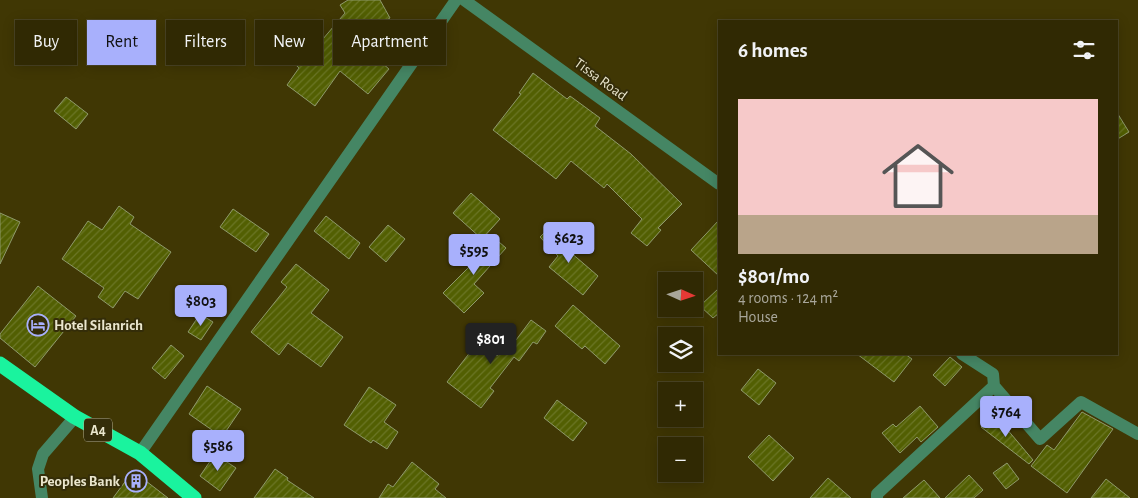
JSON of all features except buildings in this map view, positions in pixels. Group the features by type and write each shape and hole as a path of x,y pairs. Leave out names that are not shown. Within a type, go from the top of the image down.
{"highway":[{"name":"A4","path":"0,364 75,417 140,453 194,498"}],"street":[{"path":"140,453 456,0"},
{"name":"Tissa Road","path":"464,0 718,183"},
{"path":"964,355 994,374 994,386 1040,438 1081,402 1138,434"},
{"path":"877,498 877,494 994,386"},
{"path":"42,498 38,469 43,454 75,417"}],"place":[{"name":"Hotel Silanrich","path":"38,325"},
{"name":"Peoples Bank","path":"136,481"}]}
